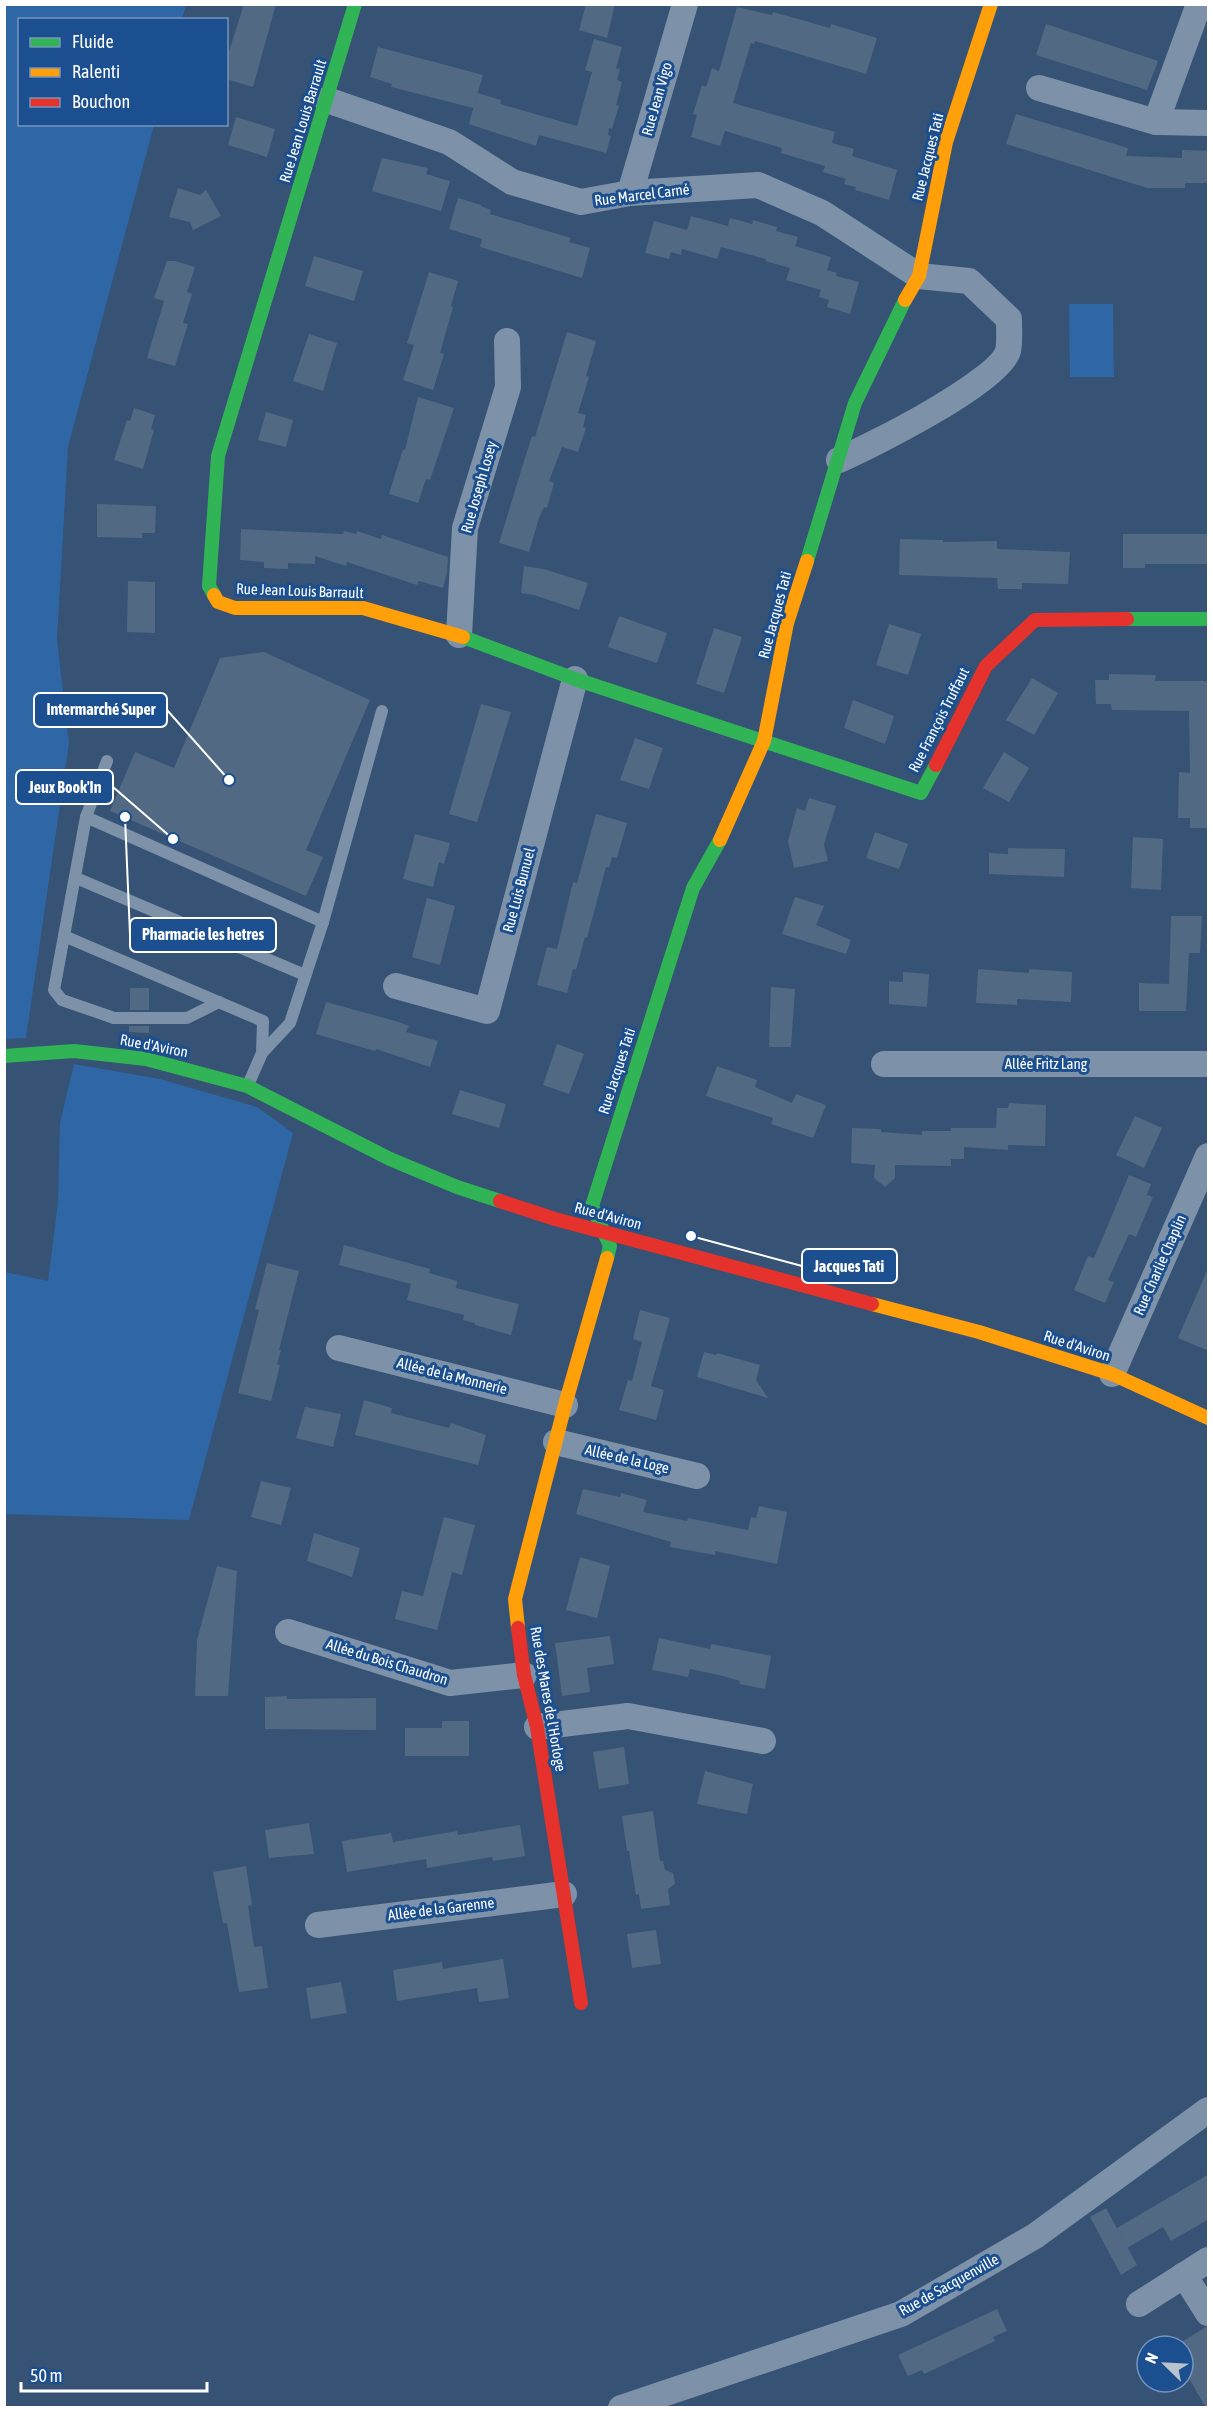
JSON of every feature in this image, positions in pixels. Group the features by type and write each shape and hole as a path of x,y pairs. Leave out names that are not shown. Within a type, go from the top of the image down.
{"street":[{"name":"Rue Jean Louis Barrault","path":"355,4 218,456 209,586 218,602 235,608 363,608 459,635 575,679 764,741"},
{"name":"Rue Jean Vigo","path":"630,193 685,4"},
{"name":"Rue Jacques Tati","path":"604,1231 592,1206 594,1197 693,888 720,841 764,741 787,623 855,403 904,301 919,276 946,142 992,4"},
{"path":"1156,122 1198,4"},
{"path":"1039,88 1156,122 1209,123"},
{"name":"Rue Marcel Carné","path":"327,100 449,142 512,182 580,202 630,193 758,185 822,213 919,276"},
{"path":"839,460 892,436 955,397 993,372 1008,352 1009,319 969,281 919,276"},
{"name":"Rue Joseph Losey","path":"459,635 465,528 508,387 507,341"},
{"name":"Rue François Truffaut","path":"764,741 921,793 986,666 1035,620 1209,619"},
{"name":"Rue Luis Bunuel","path":"396,986 487,1011 575,679"},
{"name":"Rue d'Aviron","path":"4,1056 74,1051 146,1059 247,1086 390,1159 457,1187 555,1219 979,1332 1112,1374 1209,1418"},
{"name":"Allée Fritz Lang","path":"884,1064 1209,1064"},
{"name":"Rue Charlie Chaplin","path":"1112,1374 1209,1156"},
{"name":"Rue des Mares de l'Horloge","path":"581,2003 537,1727 524,1675 515,1599 565,1405 610,1246 604,1231"},
{"name":"Allée de la Monnerie","path":"339,1348 565,1405"},
{"name":"Allée de la Loge","path":"556,1442 697,1476"},
{"name":"Allée du Bois Chaudron","path":"288,1632 450,1683 524,1675"},
{"path":"537,1727 628,1716 763,1740"},
{"name":"Allée de la Garenne","path":"318,1925 564,1894"},
{"name":"Rue de Sacquenville","path":"621,2408 902,2314 1035,2236 1209,2109"},
{"path":"1139,2304 1209,2260"},
{"path":"1185,2275 1209,2313"}],"lane":[{"path":"247,1086 262,1053 290,1023 323,922 382,711"},
{"path":"106,761 86,817 54,990 62,1000 114,1018 187,1018 219,1002"},
{"path":"86,817 323,922"},
{"path":"76,878 305,975"},
{"path":"64,936 263,1021 262,1053"}],"shaded area":[{"path":"5,4 186,5 182,18 18,18 18,126 154,126 68,447 57,640 69,743 26,1038 5,1039"},
{"path":"1069,304 1113,304 1114,377 1070,377"},
{"path":"74,1064 160,1079 257,1107 293,1133 189,1520 5,1514 5,1272 48,1281 58,1202 60,1123"}],"building":[{"path":"244,4 276,4 253,87 228,80 228,55"},
{"path":"586,4 615,4 607,38 579,30"},
{"path":"737,7 772,15 773,12 830,28 831,24 877,38 866,74 755,41 754,44 751,43 733,103 835,132 832,143 854,149 852,156 897,170 889,200 855,190 856,187 844,184 846,179 823,172 825,166 781,153 782,148 725,131 720,146 691,137 697,115 693,114 702,85 706,87 712,68 719,71"},
{"path":"1046,24 1158,61 1147,90 1036,55"},
{"path":"594,39 622,47 616,68 620,69 617,80 622,82 616,105 619,106 612,129 609,128 608,135 611,136 606,153 539,135 536,146 469,124 477,93 501,100 500,104 577,126 592,72 585,70"},
{"path":"378,47 483,75 473,108 391,87 392,84 370,77"},
{"path":"1016,114 1128,148 1126,156 1182,158 1182,150 1209,151 1209,183 1185,183 1185,188 1147,188 1006,144"},
{"path":"236,117 275,129 267,157 228,145"},
{"path":"382,158 428,168 426,174 450,181 441,211 372,191"},
{"path":"178,188 200,195 206,190 221,216 193,230 190,222 169,217"},
{"path":"458,198 491,210 490,214 571,238 569,242 590,248 582,278 480,247 482,239 449,229"},
{"path":"691,216 728,226 730,218 752,224 753,220 777,227 776,231 798,237 795,246 831,257 827,270 837,273 836,276 859,282 850,314 827,307 829,300 819,297 821,290 786,280 790,268 765,261 766,259 721,247 717,259 682,249 681,255 671,252 669,259 645,253 654,221 687,230"},
{"path":"314,256 363,271 354,301 305,286"},
{"path":"167,261 195,267 187,292 192,294 183,323 188,324 175,366 147,358 164,301 154,298"},
{"path":"429,272 458,281 440,353 444,354 433,390 403,380 414,345 407,343"},
{"path":"567,332 596,341 586,376 589,377 578,413 586,415 583,427 586,428 578,452 562,447 549,481 554,483 547,508 544,507 539,518 529,552 499,543"},
{"path":"309,334 337,343 323,391 293,381"},
{"path":"418,397 454,408 430,480 426,479 418,503 389,494 403,449 405,450"},
{"path":"134,408 155,415 151,429 154,430 143,469 114,460 127,420 130,421"},
{"path":"266,412 293,420 286,447 258,440"},
{"path":"97,504 156,506 155,533 142,533 142,538 97,537"},
{"path":"241,529 343,534 344,531 356,534 357,531 381,539 382,535 448,557 447,573 443,588 419,581 417,585 347,562 346,566 315,556 315,564 288,563 288,569 264,568 264,562 240,560"},
{"path":"1123,534 1209,534 1209,564 1145,564 1145,568 1123,568"},
{"path":"900,539 943,540 943,542 997,541 997,549 1070,552 1068,584 1022,583 1022,589 998,589 997,578 899,575"},
{"path":"524,566 544,569 588,583 579,610 521,593"},
{"path":"128,581 155,582 155,633 127,632"},
{"path":"619,616 667,633 657,663 608,647"},
{"path":"889,624 921,634 908,675 876,665"},
{"path":"714,628 742,637 724,693 696,684"},
{"path":"264,652 370,700 306,850 323,857 306,896 110,811 135,752 174,768 220,658"},
{"path":"1109,674 1156,675 1155,681 1209,681 1207,828 1190,828 1190,818 1178,818 1179,772 1190,773 1189,711 1112,710 1111,704 1096,704 1095,680 1109,680"},
{"path":"1032,678 1058,693 1034,735 1006,720"},
{"path":"853,700 894,716 885,744 844,728"},
{"path":"481,704 511,712 477,822 449,814"},
{"path":"635,738 663,748 649,789 620,780"},
{"path":"1004,752 1029,768 1009,802 983,788"},
{"path":"809,798 836,806 824,844 828,861 794,868 788,841 797,808 805,811"},
{"path":"596,814 627,823 617,858 612,857 609,868 606,867 587,938 585,937 576,970 573,969 567,993 537,985 547,947 557,949 573,882 577,883"},
{"path":"875,832 908,844 899,869 866,858"},
{"path":"415,834 450,843 444,864 439,862 433,887 403,879"},
{"path":"1133,837 1163,839 1161,890 1131,888"},
{"path":"1008,848 1065,849 1064,877 989,874 989,853 1008,854"},
{"path":"795,897 824,906 816,925 851,940 846,954 782,934"},
{"path":"427,898 455,906 440,965 412,957"},
{"path":"1171,916 1202,916 1200,953 1189,953 1186,1011 1139,1011 1139,983 1169,984"},
{"path":"978,969 1029,973 1029,969 1072,972 1071,1002 1017,999 1017,1005 976,1003"},
{"path":"903,972 929,974 927,1007 889,1004 889,981 903,982"},
{"path":"771,987 795,989 791,1047 769,1047"},
{"path":"130,988 149,988 149,1010 130,1010"},
{"path":"326,1002 399,1022 409,1026 406,1032 438,1041 430,1067 376,1049 375,1051 316,1034"},
{"path":"129,1026 149,1026 149,1033 129,1032"},
{"path":"557,1044 584,1054 569,1094 543,1085"},
{"path":"717,1066 757,1080 755,1087 792,1103 796,1094 826,1105 813,1138 771,1124 773,1118 706,1096"},
{"path":"460,1090 506,1104 499,1128 452,1114"},
{"path":"1009,1103 1046,1105 1045,1146 1008,1145 1008,1150 964,1147 964,1159 951,1159 951,1166 895,1165 895,1178 885,1187 874,1178 875,1165 851,1163 852,1128 881,1129 881,1132 922,1135 922,1131 951,1131 951,1128 996,1128 997,1108 1008,1108"},
{"path":"1135,1116 1162,1128 1144,1168 1116,1155"},
{"path":"1129,1175 1151,1184 1147,1195 1153,1197 1136,1237 1129,1234 1108,1280 1114,1282 1105,1303 1074,1290 1088,1256 1094,1258"},
{"path":"344,1245 430,1269 429,1273 457,1281 456,1288 519,1304 511,1335 463,1320 464,1315 407,1300 411,1284 339,1265"},
{"path":"267,1263 299,1271 279,1350 281,1350 277,1364 280,1365 271,1401 238,1393 259,1310 255,1309"},
{"path":"1209,1266 1209,1351 1178,1338"},
{"path":"640,1310 670,1318 651,1386 664,1390 656,1420 619,1410 628,1380 632,1381 642,1342 633,1339"},
{"path":"704,1352 716,1355 717,1353 760,1365 756,1380 768,1398 697,1377"},
{"path":"364,1400 392,1408 391,1413 449,1428 451,1423 486,1435 478,1465 355,1435"},
{"path":"305,1407 341,1414 333,1447 296,1438"},
{"path":"261,1481 291,1488 281,1525 251,1517"},
{"path":"583,1489 620,1497 621,1493 647,1500 643,1512 748,1530 751,1517 756,1518 759,1506 787,1512 777,1564 715,1551 715,1555 670,1547 671,1542 576,1514"},
{"path":"444,1517 475,1525 462,1575 452,1572 437,1630 395,1619 402,1591 423,1596"},
{"path":"314,1533 360,1548 352,1577 307,1561"},
{"path":"580,1557 610,1566 597,1618 566,1610"},
{"path":"217,1566 237,1571 228,1696 195,1696 197,1640"},
{"path":"610,1636 614,1664 587,1668 590,1692 562,1696 555,1643"},
{"path":"659,1638 710,1649 711,1644 771,1656 765,1689 739,1684 740,1681 690,1669 688,1677 652,1670"},
{"path":"287,1696 287,1699 376,1698 376,1730 265,1729 265,1697"},
{"path":"442,1721 469,1721 469,1756 405,1756 405,1728 442,1728"},
{"path":"624,1747 629,1784 599,1789 593,1752"},
{"path":"705,1771 753,1784 747,1814 697,1804"},
{"path":"653,1811 660,1861 663,1861 665,1870 673,1873 675,1884 668,1889 670,1905 641,1909 639,1894 636,1895 629,1851 627,1851 622,1816"},
{"path":"309,1823 314,1854 269,1858 265,1830"},
{"path":"520,1825 525,1856 493,1861 492,1857 427,1868 426,1859 347,1872 342,1841 391,1833 393,1842 457,1831 458,1835"},
{"path":"246,1866 252,1905 248,1906 254,1947 262,1946 268,1988 239,1992 227,1923 223,1923 213,1872"},
{"path":"656,1930 661,1964 632,1968 627,1934"},
{"path":"503,1959 509,1998 479,2002 477,1988 397,2001 393,1970 442,1962 443,1969"},
{"path":"341,1982 347,2013 311,2019 306,1988"},
{"path":"1209,2174 1209,2219 1171,2241 1163,2227 1127,2248 1117,2228"},
{"path":"1106,2208 1137,2265 1121,2275 1090,2217"},
{"path":"997,2309 1007,2331 993,2337 995,2341 924,2374 922,2370 908,2376 898,2355"},
{"path":"1206,2327 1209,2328 1209,2408 1206,2408 1195,2389 1194,2334"}],"traffic: fast":[{"path":"214,595 209,586 218,456 355,4"},
{"path":"807,561 855,403 905,300"},
{"path":"1127,619 1208,619"},
{"path":"463,637 575,679 921,793 936,765"},
{"path":"607,1258 610,1246 592,1206 693,888 720,840"},
{"path":"4,1056 74,1051 146,1059 247,1086 390,1159 457,1187 500,1201"}],"traffic: slow":[{"path":"905,300 919,276 946,142 991,4"},
{"path":"720,840 764,741 787,623 807,561"},
{"path":"214,595 218,602 235,608 363,608 463,637"},
{"path":"518,1628 515,1599 565,1405 607,1258"},
{"path":"872,1304 979,1332 1112,1374 1208,1418"}],"traffic: jam":[{"path":"936,765 986,666 1035,620 1127,619"},
{"path":"500,1201 555,1219 872,1304"},
{"path":"518,1628 524,1675 537,1727 581,2003"}],"place":[{"name":"Intermarché Super","path":"229,780"},
{"name":"Pharmacie les hetres","path":"125,817"},
{"name":"Jeux Book'In","path":"173,839"},
{"name":"Jacques Tati","path":"691,1236"}]}
